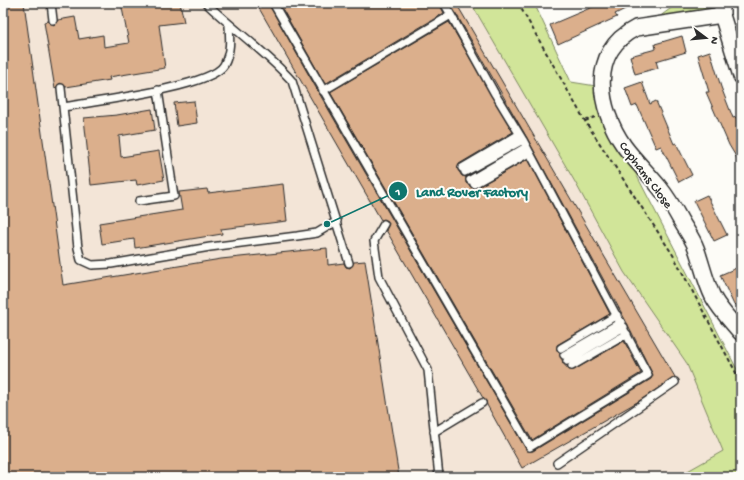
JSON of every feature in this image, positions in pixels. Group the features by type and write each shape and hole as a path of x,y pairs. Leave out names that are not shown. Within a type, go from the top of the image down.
{"street":[{"path":"722,9 741,76"},
{"name":"Cophams Close","path":"722,9 636,28 627,33 610,52 605,63 602,92 607,112 615,131 624,146 661,189 676,212 696,246 713,298 741,333"}],"lane":[{"path":"51,3 54,20"},
{"path":"206,3 229,26 274,61 292,81 349,263"},
{"path":"273,3 530,447 648,375 524,144 444,3"},
{"path":"323,91 451,15"},
{"path":"63,107 173,88 203,77 223,66 230,48 229,26"},
{"path":"61,88 78,248 81,260 92,265 111,264 210,247 298,236 317,232 337,221"},
{"path":"139,201 174,196 158,90"},
{"path":"464,170 524,144"},
{"path":"472,182 524,144"},
{"path":"384,224 374,241 379,277 428,370 439,477"},
{"path":"566,358 617,315"},
{"path":"566,358 624,328"},
{"path":"566,358 624,328"},
{"path":"557,463 675,382"},
{"path":"434,432 482,403"}],"path":[{"path":"518,3 585,121 673,255 741,382"}],"shaded area":[{"path":"3,3 515,3 741,477 3,477"}],"green space":[{"path":"471,3 534,3 571,82 596,86 611,134 636,174 741,377 741,477 677,477 723,451 686,362 624,272 575,182"},
{"path":"678,3 716,3 713,10 655,20"}],"building":[{"path":"3,3 24,3 63,285 221,259 327,248 328,265 344,263 346,267 350,268 354,262 365,261 399,477 3,477"},
{"path":"121,3 180,3 184,22 159,25 165,68 109,77 110,80 66,87 60,83 55,89 44,22 48,21 54,25 58,20 75,17 79,39 103,35 104,47 129,43"},
{"path":"256,3 268,3 527,451 533,451 651,379 653,375 628,325 527,138 450,3 456,3 675,377 639,401 522,468 486,401 386,230 389,224 388,221 384,219 381,220"},
{"path":"279,3 439,3 444,13 325,84"},
{"path":"602,3 637,3 615,14 617,17 558,44 550,25"},
{"path":"449,22 513,132 459,164 458,170 462,176 466,177 466,183 474,189 528,159 610,314 557,345 557,350 560,353 563,363 569,370 574,370 624,341 641,373 532,440 330,92"},
{"path":"682,36 686,52 656,61 658,68 635,74 630,56 656,49 655,44"},
{"path":"710,51 721,87 733,118 736,117 741,128 741,165 729,145 706,92 709,92 698,55"},
{"path":"642,82 650,104 656,101 674,144 676,143 692,175 679,182 661,146 656,148 637,105 632,107 625,88"},
{"path":"194,101 197,123 177,126 174,103"},
{"path":"152,109 155,130 119,136 121,157 159,151 164,180 137,185 136,180 91,185 84,118 117,115"},
{"path":"283,184 287,221 221,229 222,234 135,248 134,239 102,244 99,223 182,210 179,192 207,189 208,193"},
{"path":"707,195 727,235 714,241 694,201"},
{"path":"741,266 741,302 734,305 720,275"}],"place":[{"name":"Land Rover Factory","path":"327,224"}]}
